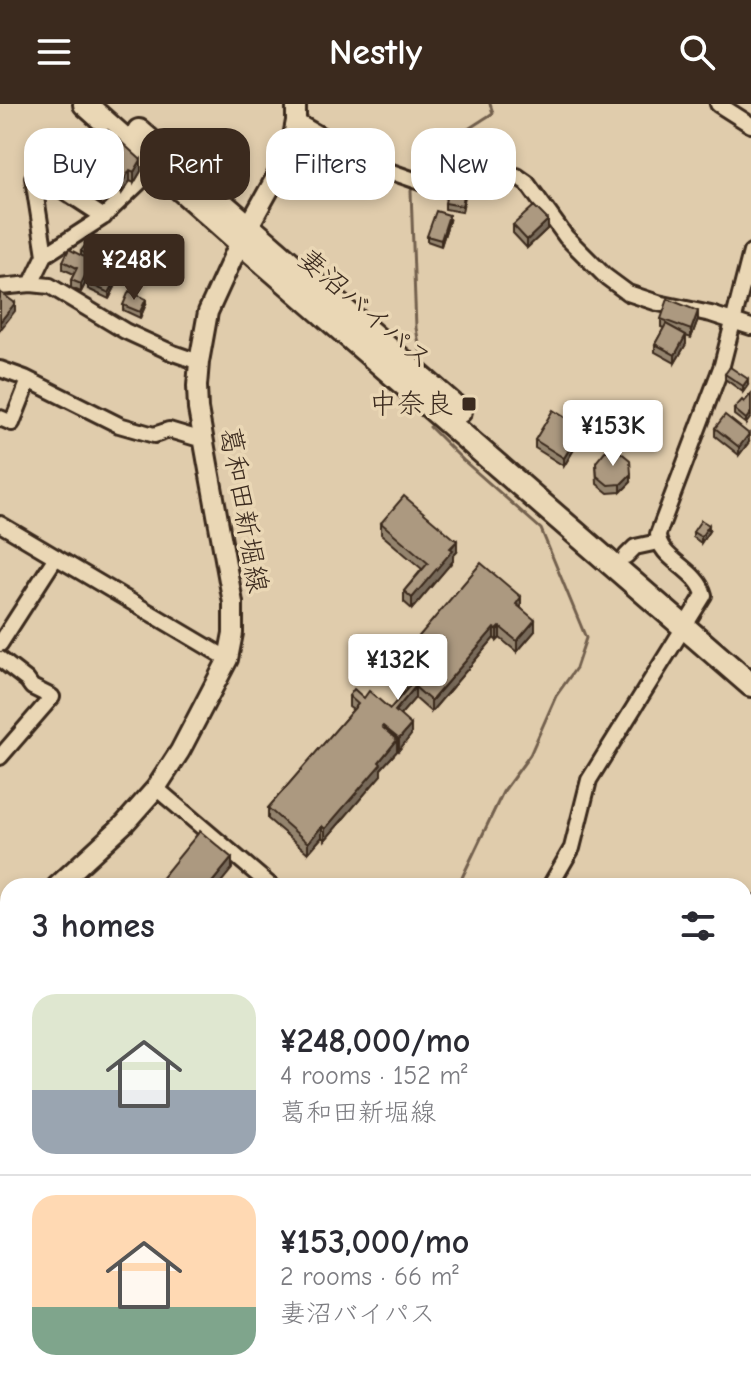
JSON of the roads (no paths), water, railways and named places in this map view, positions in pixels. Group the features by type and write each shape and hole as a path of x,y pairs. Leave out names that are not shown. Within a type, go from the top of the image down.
{"highway":[{"name":"妻沼バイパス","path":"85,104 140,152"},
{"name":"妻沼バイパス","path":"108,104 245,234 688,620 751,665"},
{"name":"妻沼バイパス","path":"201,200 626,556 751,685"}],"main road":[{"name":"葛和田新堀線","path":"66,878 102,846 156,788 180,751 228,659 233,633 233,603 198,409 199,362 208,312 245,234 290,152 296,113"}],"street":[{"path":"718,104 751,125"},
{"path":"296,113 329,140 386,170 416,180 517,176 527,183 566,237 605,276 628,293 751,327"},
{"path":"45,255 33,178 38,174 104,217"},
{"path":"31,284 45,255 104,217 140,182"},
{"path":"555,878 572,848 589,780 703,600 704,591 686,569 661,548 658,534 718,380 751,252"},
{"path":"0,287 50,286 125,331 199,362"},
{"path":"0,369 119,425 154,435 169,430 203,440"},
{"path":"0,418 12,423 29,380"},
{"path":"0,524 228,659"},
{"path":"626,556 635,547 658,542"},
{"path":"0,644 56,557"},
{"path":"0,659 32,687 52,697 0,757"},
{"path":"156,788 262,878"}],"waterway":[{"path":"470,128 493,113 490,104"},
{"path":"411,200 416,328 423,365"},
{"path":"430,427 541,529 586,638 576,668 556,696 530,755 503,792 462,878"}],"place":[{"name":"中奈良","path":"469,404"}]}
